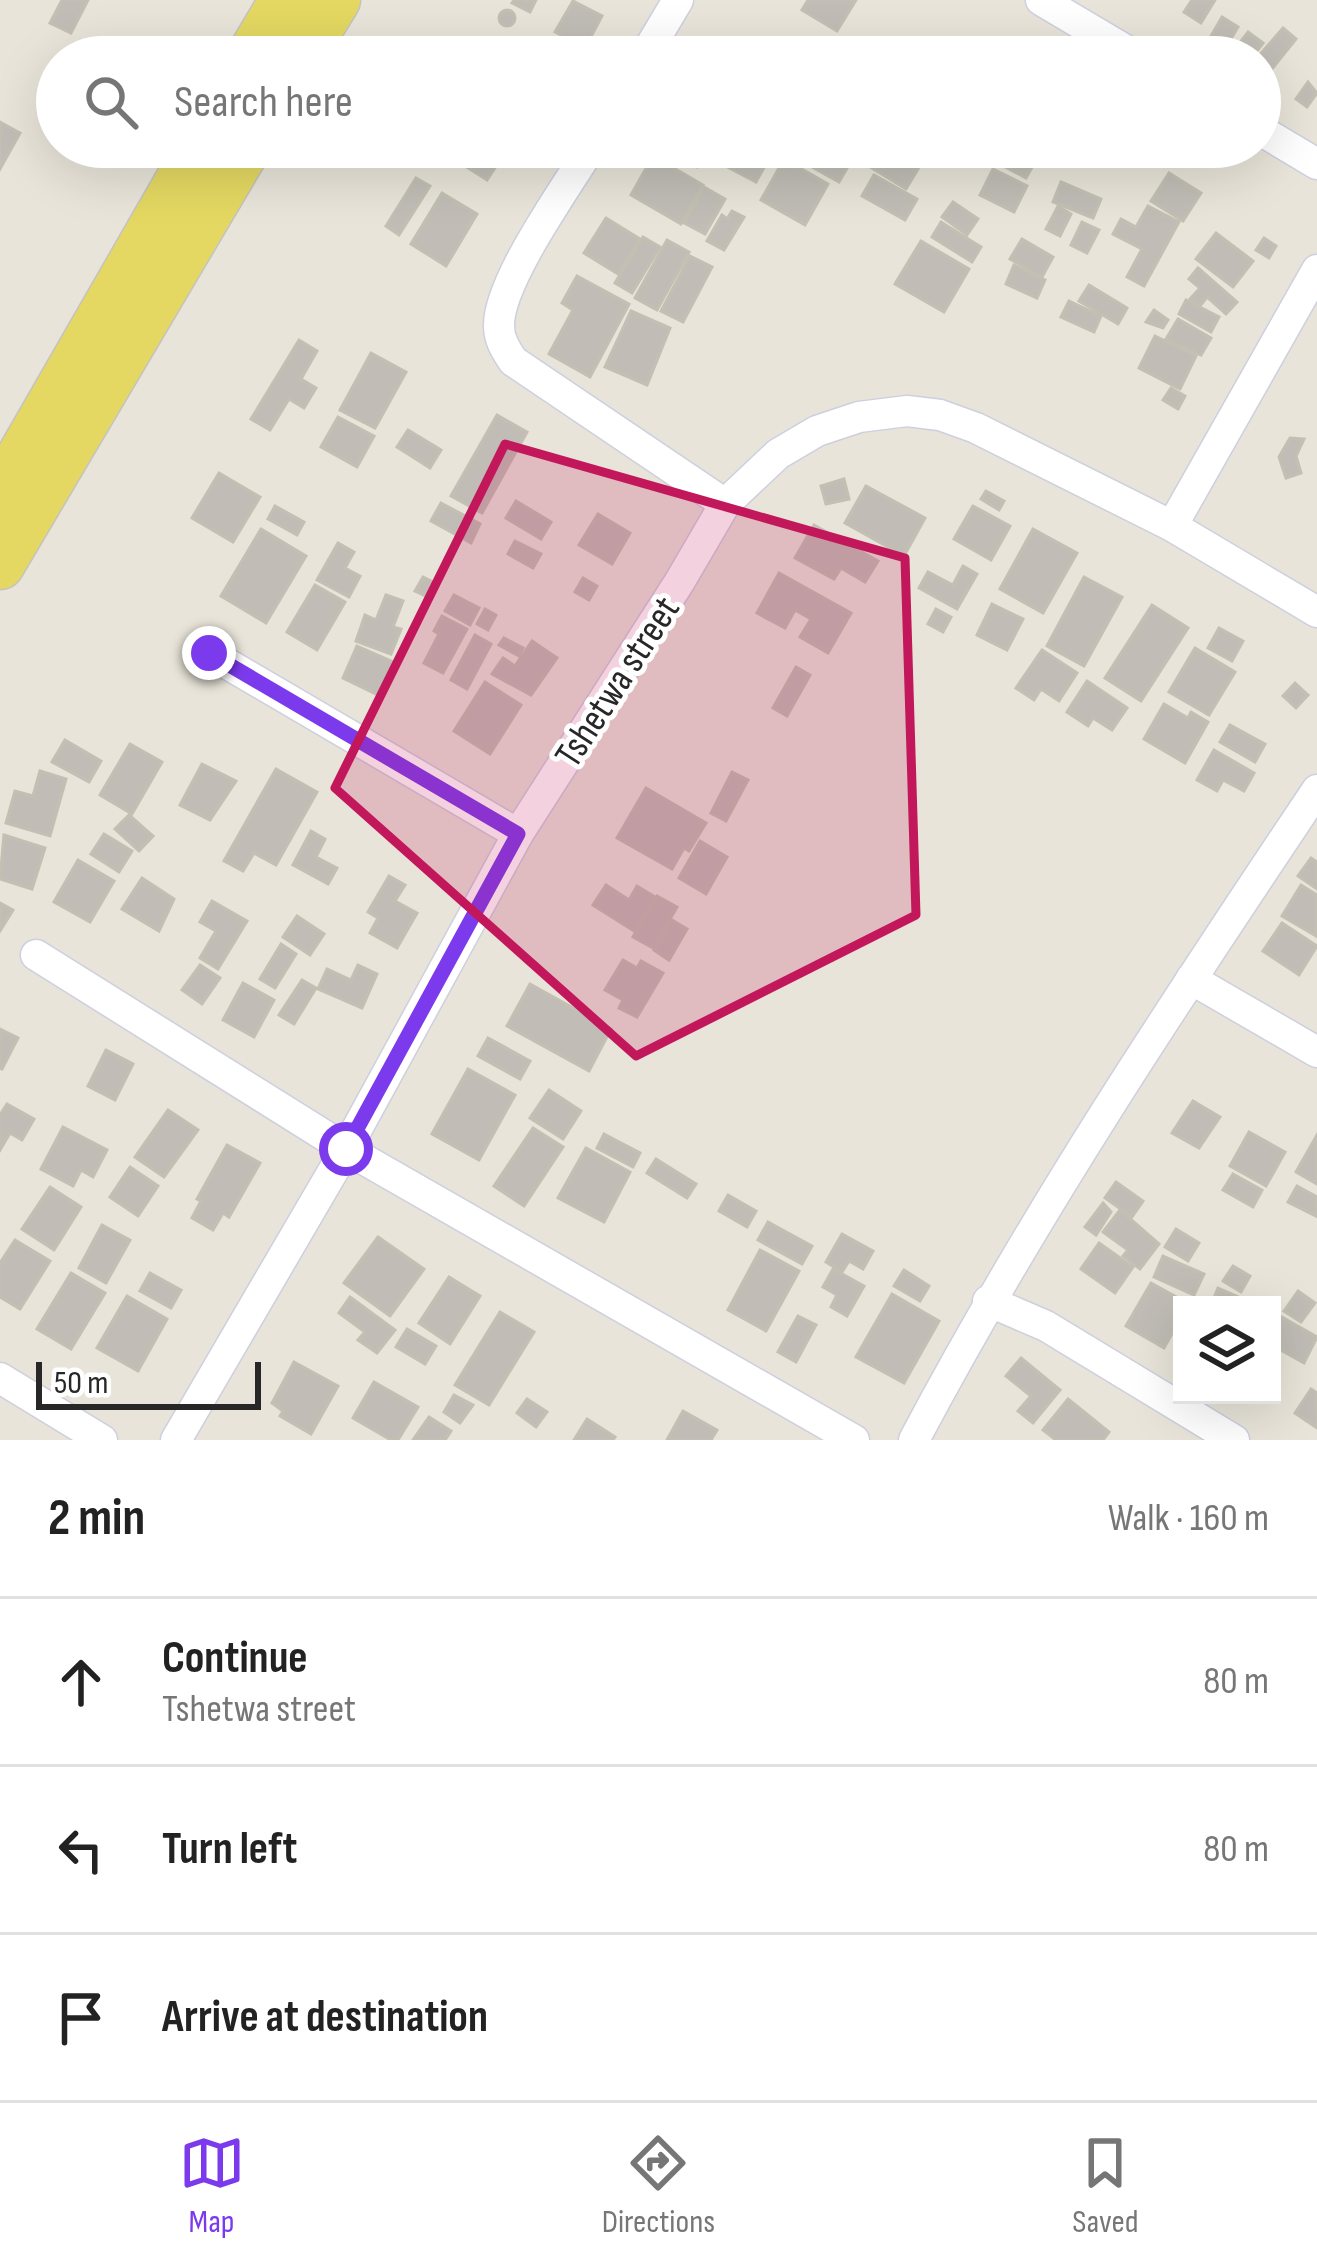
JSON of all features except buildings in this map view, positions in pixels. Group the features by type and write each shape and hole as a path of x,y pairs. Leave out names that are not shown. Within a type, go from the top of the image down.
{"main road":[{"path":"263,36 284,0"},
{"path":"314,36 335,0"},
{"path":"0,493 187,168"},
{"path":"0,565 235,168"}],"street":[{"path":"657,36 678,0"},
{"path":"1056,4 1105,36"},
{"path":"1281,143 1317,164"},
{"path":"579,168 504,295 501,342 513,361 724,504"},
{"path":"1172,526 1317,270"},
{"name":"Tshetwa street","path":"176,1440 346,1149 518,834 724,504 778,454 817,431 859,417 907,411 940,416 976,428 1172,526 1317,612"},
{"path":"209,653 518,834"},
{"path":"914,1440 988,1301 1190,979 1317,790"},
{"path":"36,955 346,1149 854,1440"},
{"path":"1190,979 1317,1052"},
{"path":"988,1301 1046,1325 1234,1440"},
{"path":"0,1378 102,1440"},
{"path":"1167,1440 1184,1412"}],"highlighted area":[{"path":"505,444 905,558 916,915 636,1056 335,788"}],"route":[{"path":"209,653 518,834 346,1149"}]}
